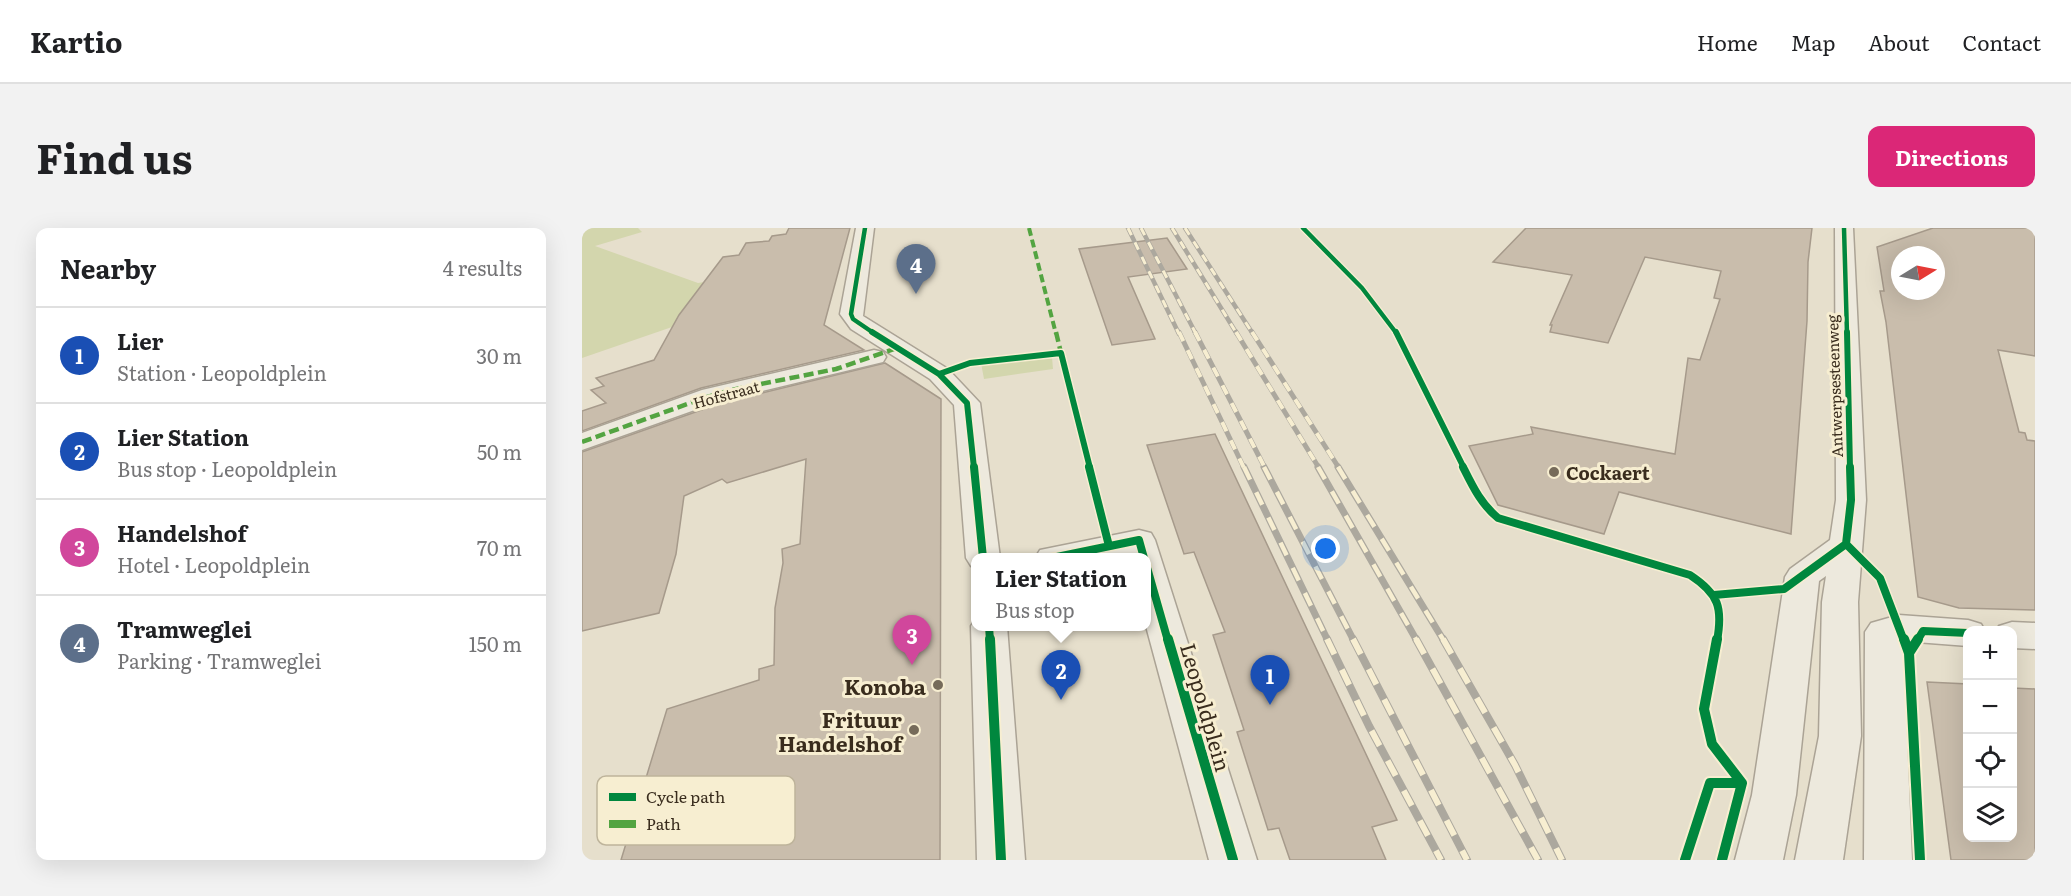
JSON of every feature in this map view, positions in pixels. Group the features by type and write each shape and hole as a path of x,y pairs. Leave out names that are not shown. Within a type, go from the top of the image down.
{"street":[{"path":"865,228 850,314 853,319 939,374 968,403 983,553"},
{"name":"Antwerpsesteenweg","path":"1819,860 1840,736 1840,602 1851,500 1844,228"},
{"name":"Hofstraat","path":"582,442 730,390 836,369 874,357"},
{"path":"1759,860 1774,795 1800,610 1802,577 1846,544"},
{"name":"Leopoldplein","path":"1151,581 1233,860"},
{"path":"1888,860 1884,632 1899,628 1963,633"},
{"path":"989,631 1002,860"},
{"path":"2017,635 2035,636"}],"green space":[{"path":"582,228 638,228 642,232 595,246 698,283 704,282 672,327 582,358"},
{"path":"1052,357 1053,369 984,379 981,363"}],"building":[{"path":"789,228 850,228 824,325 864,350 701,388 582,431 582,411 606,403 591,390 604,386 596,378 654,360 679,315 723,257 739,255 746,243 769,241 772,236 786,234"},
{"path":"1526,228 1812,228 1791,534 1619,492 1604,534 1498,505 1469,446 1533,434 1531,427 1675,454 1688,358 1700,360 1720,299 1714,298 1721,271 1645,257 1608,343 1550,332 1552,325 1550,325 1572,275 1493,262"},
{"path":"1933,228 2035,228 2035,356 1998,350 2019,432 2025,433 2027,440 2035,441 2035,610 1959,608 1918,597 1886,322 1880,291 1884,291 1877,247"},
{"path":"1167,238 1187,269 1128,277 1155,339 1112,345 1079,249"},
{"path":"885,363 941,399 940,860 621,860 626,845 795,845 795,776 647,776 667,709 759,680 759,669 774,665 775,608 783,563 782,549 800,544 806,459 727,483 722,479 684,496 676,554 659,613 582,631 582,452 721,403"},
{"path":"1215,434 1397,820 1372,827 1386,860 1290,860 1279,828 1268,830 1237,732 1244,730 1213,635 1225,632 1194,552 1184,554 1147,445"},
{"path":"1927,682 1963,684 1963,842 2017,842 2017,688 2035,689 2035,860 1951,860"}],"railway":[{"path":"1128,228 1179,334"},
{"path":"1141,228 1196,334"},
{"path":"1172,228 1237,334"},
{"path":"1185,228 1253,334"},
{"path":"1179,332 1244,468"},
{"path":"1195,332 1265,468"},
{"path":"1236,332 1319,468"},
{"path":"1252,332 1339,468"},
{"path":"1244,467 1328,641"},
{"path":"1264,467 1354,641"},
{"path":"1318,467 1417,641"},
{"path":"1338,467 1444,641"},
{"path":"1327,639 1369,726 1441,860"},
{"path":"1353,639 1467,860"},
{"path":"1416,639 1538,860"},
{"path":"1443,639 1515,765 1562,860"}],"marked path":[{"path":"1029,228 1061,353"},
{"path":"582,442 704,398 731,390 836,369 897,348"}],"cycle path":[{"path":"865,228 851,314 859,324 939,374 967,403 982,553"},
{"path":"1303,228 1362,288 1398,335 1477,495 1486,508 1498,518 1690,575 1702,583 1715,598 1721,618 1704,709 1712,744 1742,783"},
{"path":"1714,595 1784,589 1846,544 1851,500 1844,228"},
{"path":"939,374 970,363 1061,353 1109,546"},
{"path":"1076,553 1139,540 1143,553"},
{"path":"1846,544 1880,578 1909,653"},
{"path":"1151,581 1233,860"},
{"path":"989,631 1001,860"},
{"path":"1920,860 1909,653 1923,631 1963,633"},
{"path":"1685,860 1710,783 1742,783"},
{"path":"1722,860 1742,783"}],"place":[{"name":"Tramweglei","path":"916,294"},
{"name":"Cockaert","path":"1554,472"},
{"name":"Handelshof","path":"912,665"},
{"name":"Konoba","path":"938,685"},
{"name":"Lier Station","path":"1061,700"},
{"name":"Lier","path":"1270,705"},
{"name":"Frituur Handelshof","path":"914,730"}]}
